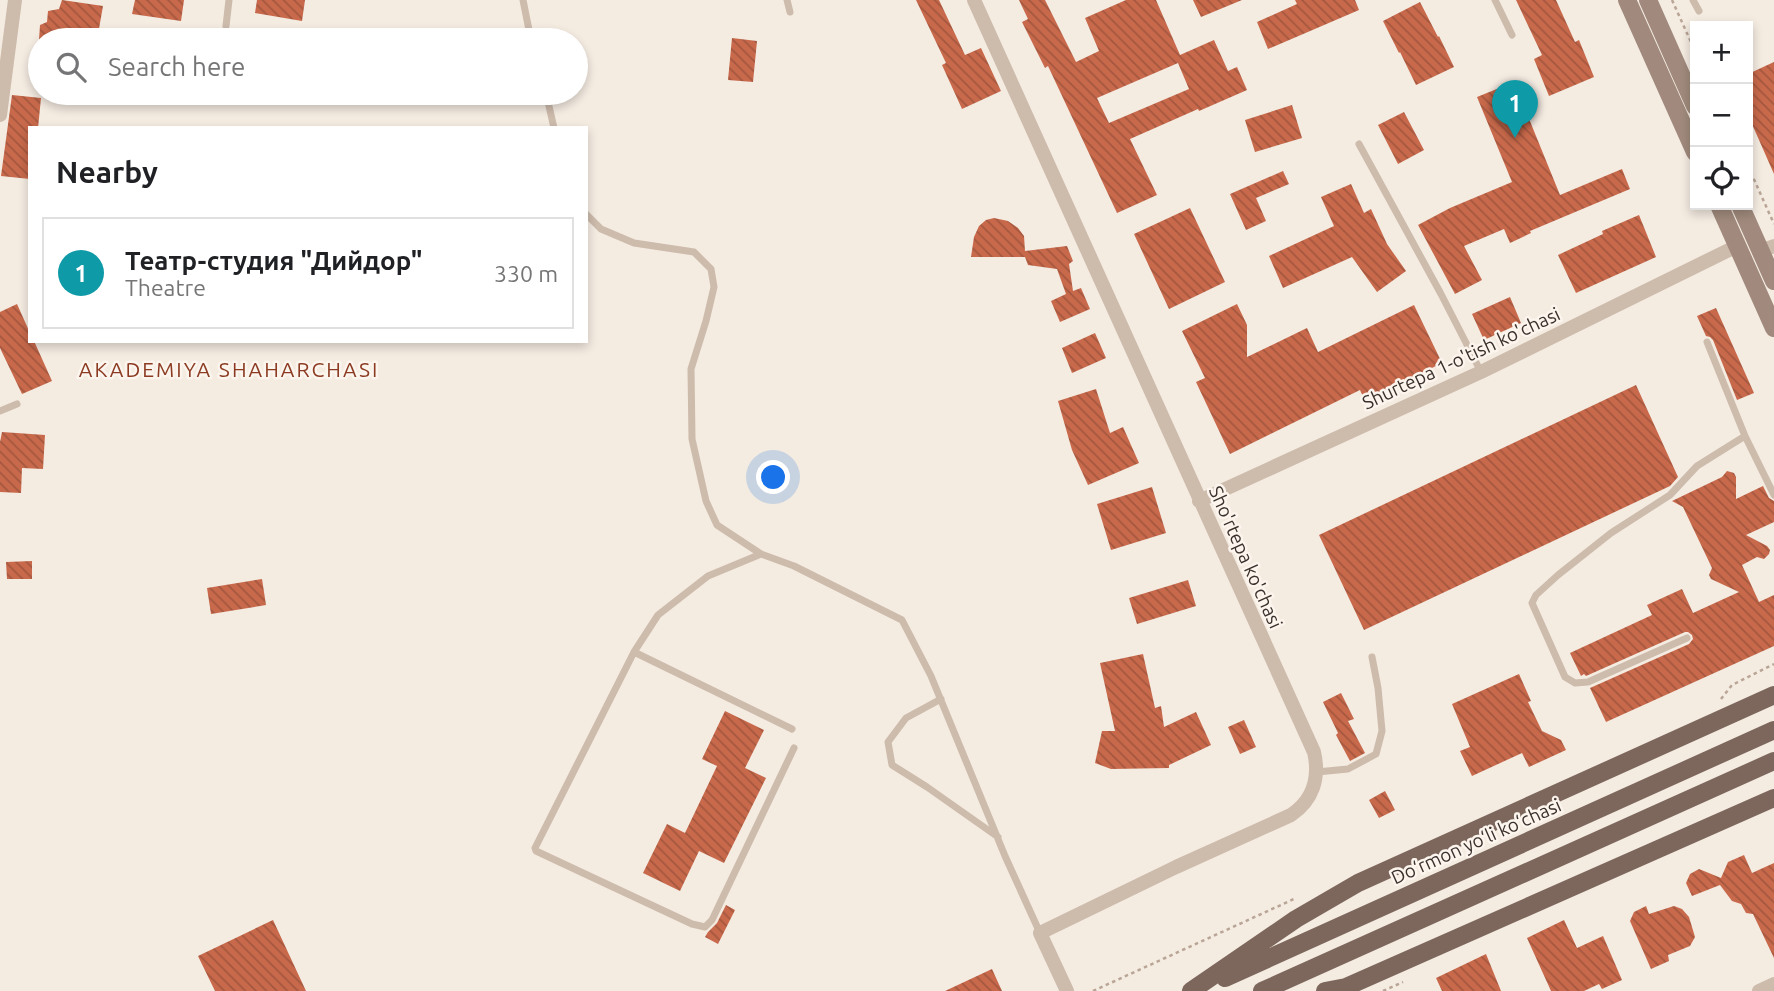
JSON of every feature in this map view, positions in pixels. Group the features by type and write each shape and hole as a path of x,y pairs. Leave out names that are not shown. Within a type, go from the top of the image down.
{"main road":[{"path":"1627,0 1693,147"},
{"path":"1648,0 1690,95"},
{"path":"1721,210 1774,328"},
{"path":"1743,210 1763,245 1774,281"},
{"path":"1740,252 1763,245"},
{"path":"1193,991 1296,919 1358,883 1774,695"},
{"name":"Do‘rmon yo‘li ko‘chasi","path":"1193,991 1774,730"},
{"path":"1262,991 1774,761"},
{"path":"1325,991 1346,987 1774,798"}],"street":[{"path":"0,115 15,0"},
{"name":"Sho'rtepa ko'chasi","path":"974,0 1314,752 1316,772"},
{"name":"Shurtepa 1-o'tish ko'chasi","path":"1199,500 1740,252"},
{"path":"1068,991 1040,933 1176,867 1291,816 1309,797 1316,772"},
{"path":"1759,991 1774,984"}],"lane":[{"path":"226,26 229,0"},
{"path":"523,0 529,28"},
{"path":"787,0 790,12"},
{"path":"1495,0 1511,35"},
{"path":"1693,0 1699,11"},
{"path":"549,105 554,126"},
{"path":"1359,144 1481,372"},
{"path":"588,216 601,229 634,243 694,252 711,269 714,287 691,369 692,439 706,501 717,525 761,554 794,566 902,620 941,699 1005,856 1040,933"},
{"path":"1707,342 1745,436 1774,495"},
{"path":"0,411 17,404"},
{"path":"1686,638 1588,682 1574,683 1565,677 1532,603 1535,595 1611,533 1670,495 1697,466 1745,436"},
{"path":"761,554 708,576 658,615 634,652 541,834 536,851 692,924 705,927 712,920 794,748"},
{"path":"634,652 792,729"},
{"path":"1316,772 1348,769 1376,754 1382,731 1372,657"},
{"path":"941,699 906,718 888,742 892,765 998,838"}],"path":[{"path":"1672,0 1690,40"},
{"path":"1753,177 1774,224"}],"building":[{"path":"62,0 103,6 99,28 40,28 40,25 47,22 48,11 59,9"},
{"path":"135,0 184,0 181,21 132,14"},
{"path":"257,0 305,0 302,21 255,13"},
{"path":"916,0 939,0 965,55 981,48 1001,91 962,109 942,65 946,63"},
{"path":"1019,0 1045,0 1076,62 1099,51 1085,18 1126,0 1156,0 1180,55 1214,40 1228,71 1237,67 1247,90 1130,139 1157,195 1117,213 1048,66 1045,68 1022,22 1028,19","holes":["1178,63 1189,89 1109,123 1097,98"]},
{"path":"1193,0 1242,0 1201,17"},
{"path":"1295,0 1355,0 1359,10 1268,49 1257,22 1297,4"},
{"path":"1516,0 1556,0 1575,42 1579,40 1594,77 1549,96 1534,59 1542,55"},
{"path":"1420,2 1454,67 1416,85 1383,21"},
{"path":"732,38 757,41 753,82 728,80"},
{"path":"1774,62 1774,174 1753,126 1753,72"},
{"path":"1514,82 1560,195 1622,169 1630,189 1530,231 1531,233 1510,243 1504,229 1464,246 1482,280 1455,294 1418,225 1450,208 1512,182 1477,97"},
{"path":"12,95 28,97 28,105 40,105 38,126 28,126 28,179 1,176"},
{"path":"1292,105 1302,138 1255,152 1245,120"},
{"path":"1404,112 1424,150 1398,164 1378,125"},
{"path":"1283,171 1289,184 1256,198 1266,221 1246,230 1230,194"},
{"path":"1351,184 1364,213 1371,209 1387,244 1406,271 1377,292 1352,257 1283,288 1269,256 1334,226 1321,197"},
{"path":"1190,208 1225,282 1169,309 1134,234"},
{"path":"1639,215 1656,257 1576,293 1558,255"},
{"path":"994,218 1008,221 1018,228 1024,236 1025,251 1067,246 1073,261 1069,264 1073,291 1081,288 1090,309 1060,322 1051,301 1066,294 1057,269 1028,265 1025,257 971,257 979,226"},
{"path":"1510,297 1521,323 1484,340 1472,314"},
{"path":"17,304 28,329 28,343 35,343 52,381 22,394 0,348 0,312"},
{"path":"1237,304 1247,325 1247,357 1307,328 1318,352 1414,305 1442,363 1365,401 1360,390 1230,454 1196,382 1205,378 1182,331"},
{"path":"1716,308 1754,393 1737,400 1713,340 1706,336 1697,316"},
{"path":"1095,333 1106,358 1072,373 1062,348"},
{"path":"1636,385 1678,477 1670,486 1364,630 1319,535"},
{"path":"1096,389 1110,433 1123,427 1139,463 1088,485 1072,450 1058,401"},
{"path":"2,432 45,435 43,469 22,468 21,493 0,492"},
{"path":"1727,471 1734,473 1736,477 1736,499 1763,486 1769,498 1774,501 1774,522 1746,535 1767,546 1769,554 1764,559 1757,557 1742,565 1759,602 1774,595 1774,646 1606,722 1590,688 1689,644 1693,639 1692,635 1685,632 1586,676 1581,676 1570,653 1652,615 1647,605 1682,589 1693,613 1739,592 1711,579 1709,575 1712,568 1683,507 1672,501 1722,477"},
{"path":"1152,487 1166,533 1111,550 1097,504"},
{"path":"32,561 32,579 7,579 6,562"},
{"path":"262,579 266,605 211,614 207,588"},
{"path":"1188,580 1196,606 1137,624 1129,598"},
{"path":"1143,654 1155,708 1161,706 1164,727 1196,712 1211,745 1169,765 1169,768 1111,769 1095,763 1102,731 1115,731 1100,663"},
{"path":"1519,674 1531,701 1528,702 1542,731 1561,740 1566,750 1529,767 1522,753 1472,776 1460,751 1470,747 1452,704"},
{"path":"1341,693 1354,719 1348,721 1365,753 1350,761 1323,702"},
{"path":"725,711 764,730 745,768 766,778 724,863 699,851 680,891 643,873 667,824 685,833 717,766 702,759"},
{"path":"1244,720 1256,747 1240,754 1228,727"},
{"path":"1385,791 1395,810 1379,818 1369,800"},
{"path":"1744,855 1752,873 1774,863 1774,958 1753,914 1746,913 1741,904 1732,901 1720,885 1692,896 1686,883 1690,874 1699,869 1721,878 1728,862"},
{"path":"726,905 735,910 718,944 705,937 717,923"},
{"path":"1646,906 1649,914 1674,906 1682,909 1689,917 1695,937 1690,946 1668,955 1669,961 1651,969 1630,921 1634,912"},
{"path":"273,920 306,991 215,991 198,956"},
{"path":"1564,920 1577,948 1603,936 1622,980 1602,989 1599,984 1584,991 1551,991 1527,938"},
{"path":"1486,954 1501,991 1442,991 1436,978"},
{"path":"992,969 1002,991 945,991"}],"place":[{"name":"Театр-студия \"Дийдор\"","path":"1515,138"}],"district":[{"name":"AKADEMIYA SHAHARCHASI","path":"229,369"}]}
